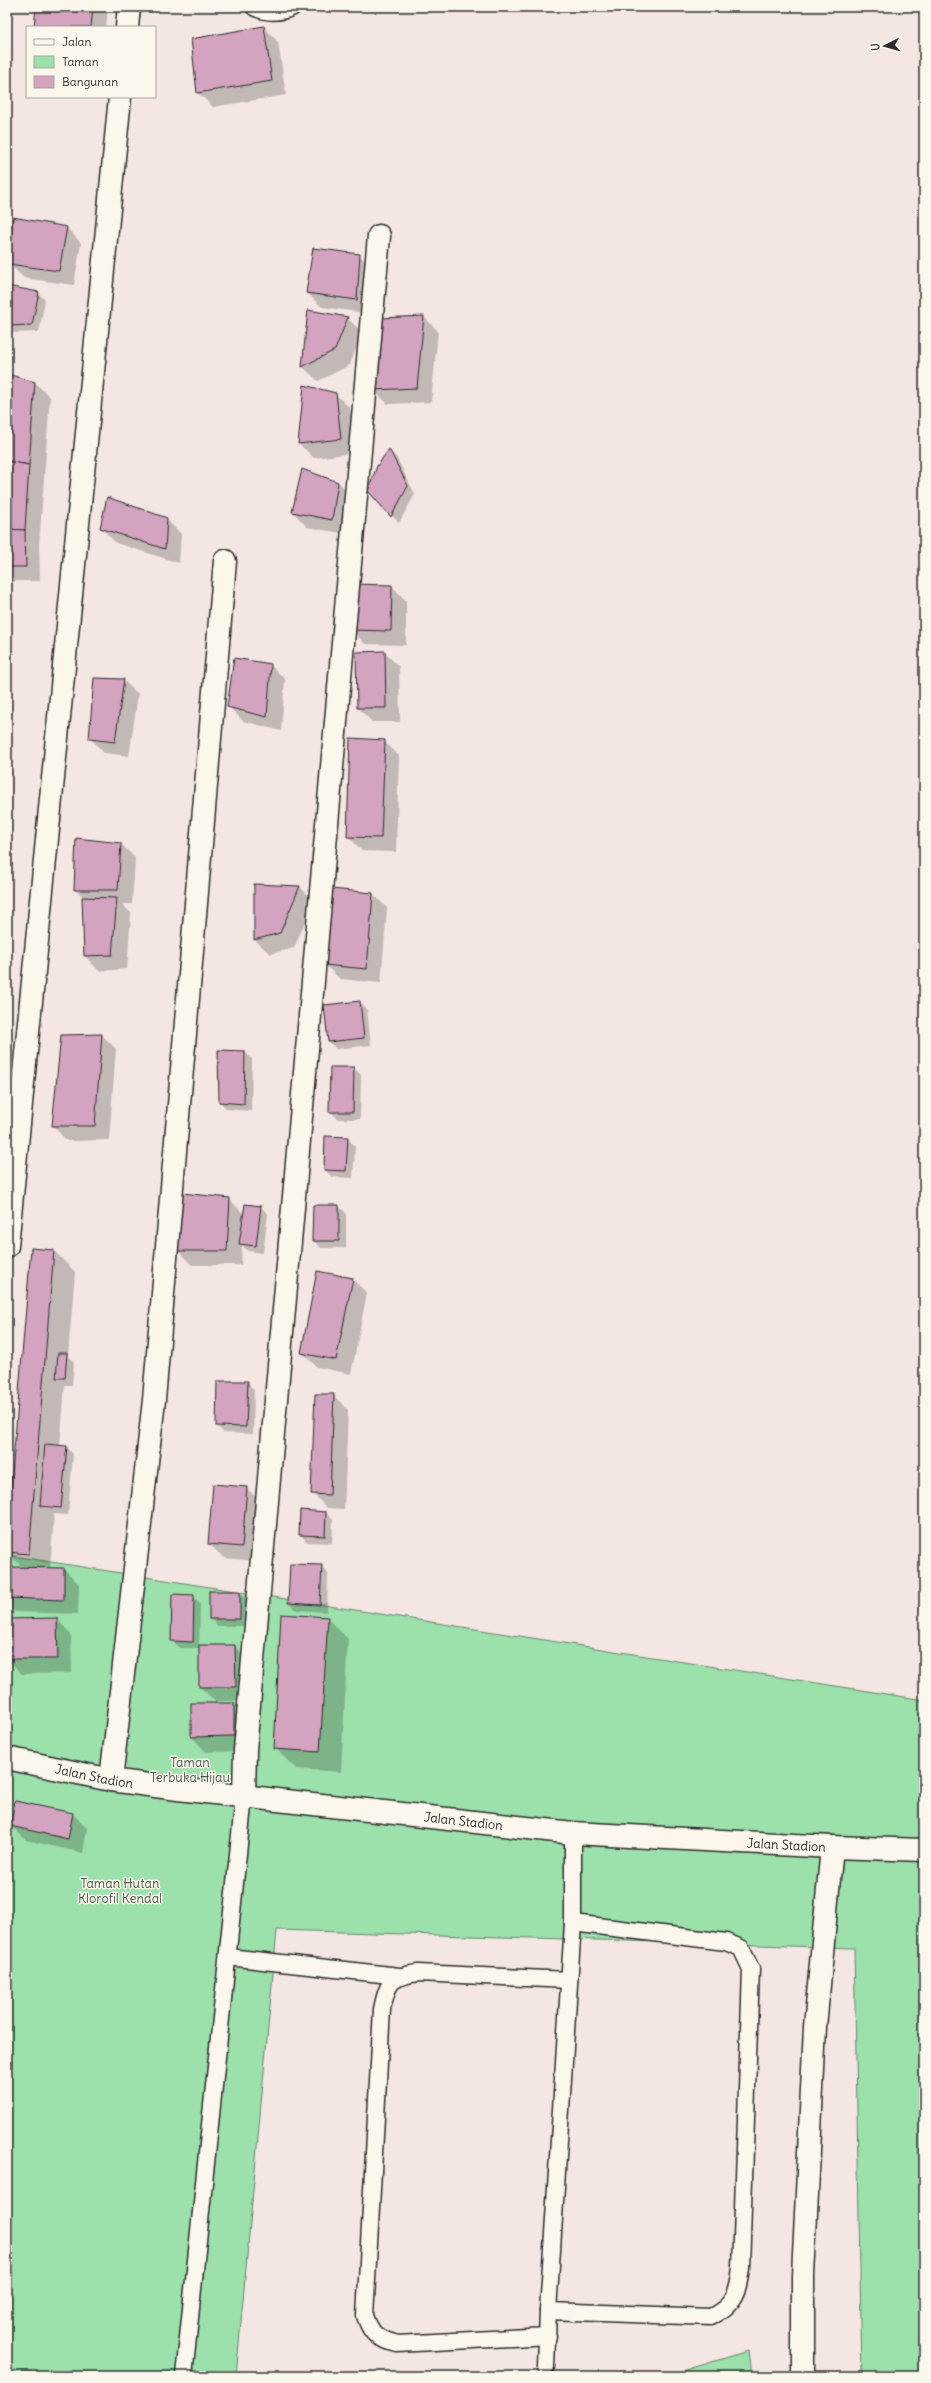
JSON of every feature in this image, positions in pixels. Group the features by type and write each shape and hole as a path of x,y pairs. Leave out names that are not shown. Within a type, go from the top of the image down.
{"street":[{"path":"127,26 129,7"},
{"path":"7,1246 120,98"},
{"path":"244,1796 245,1750 379,236"},
{"path":"111,1780 154,1400 225,561"},
{"name":"Jalan Stadion","path":"7,1758 111,1780 573,1833 832,1848 924,1850"},
{"path":"802,2376 803,2276 815,2027 832,1848"}],"lane":[{"path":"254,7 262,11 284,11 293,7"},
{"path":"184,2376 244,1796"},
{"path":"546,2367 548,2311 573,1923 573,1833"},
{"path":"548,2311 711,2317 726,2309 738,2290 740,2268 751,1969 745,1955 741,1948 726,1942 573,1923"},
{"path":"228,1957 399,1976 418,1973 569,1980"},
{"path":"399,1976 387,1989 382,2008 365,2316 370,2332 381,2339 397,2344 548,2336"}],"green space":[{"name":"Taman Terbuka Hijau","path":"7,1555 924,1700 924,2376 862,2376 854,1948 277,1930 236,2376 7,2376"},
{"path":"748,2351 751,2376 666,2376"}],"building":[{"path":"36,7 93,7 91,26 34,26"},
{"path":"264,26 272,81 197,93 191,39"},
{"path":"13,217 67,227 59,271 8,264"},
{"path":"313,248 360,254 357,300 306,293"},
{"path":"7,286 39,292 32,325 7,326"},
{"path":"308,310 348,317 335,350 302,367"},
{"path":"424,316 417,388 373,390 381,318"},
{"path":"7,374 35,382 29,465 7,461"},
{"path":"304,385 336,393 341,439 298,444"},
{"path":"389,449 408,486 391,517 368,491 377,466"},
{"path":"7,461 29,465 25,530 7,529"},
{"path":"302,469 338,482 332,520 292,512"},
{"path":"107,497 167,518 165,549 100,528"},
{"path":"7,529 25,530 26,567 7,567"},
{"path":"351,584 392,585 391,631 350,630"},
{"path":"385,651 386,708 357,708 356,652"},
{"path":"234,658 271,664 267,717 227,707"},
{"path":"94,678 124,679 115,742 89,739"},
{"path":"350,738 385,740 381,838 347,837"},
{"path":"76,838 121,843 118,890 74,890"},
{"path":"254,884 300,886 280,933 254,940"},
{"path":"331,889 373,893 367,969 324,965"},
{"path":"82,897 117,898 112,955 84,956"},
{"path":"360,1001 364,1038 328,1042 324,1005"},
{"path":"102,1034 95,1126 52,1126 61,1035"},
{"path":"218,1050 245,1051 244,1104 219,1102"},
{"path":"330,1067 354,1067 353,1112 329,1112"},
{"path":"325,1136 348,1137 346,1171 324,1170"},
{"path":"182,1193 230,1198 227,1251 176,1251"},
{"path":"245,1204 261,1206 256,1246 239,1244"},
{"path":"313,1205 339,1205 339,1241 312,1241"},
{"path":"31,1248 54,1250 29,1554 7,1552 7,1534"},
{"path":"317,1271 353,1278 336,1360 301,1353"},
{"path":"58,1353 67,1353 65,1378 56,1378"},
{"path":"217,1381 248,1381 246,1427 216,1426"},
{"path":"315,1394 334,1394 330,1495 311,1494"},
{"path":"45,1444 67,1446 61,1508 40,1506"},
{"path":"213,1484 247,1487 242,1547 208,1544"},
{"path":"300,1510 326,1512 325,1536 299,1535"},
{"path":"290,1564 322,1565 320,1605 288,1603"},
{"path":"7,1567 64,1568 64,1600 7,1598"},
{"path":"209,1591 240,1591 240,1619 209,1619"},
{"path":"172,1594 194,1595 193,1642 171,1641"},
{"path":"281,1614 328,1617 320,1752 274,1749"},
{"path":"57,1618 58,1659 7,1659 7,1619"},
{"path":"199,1645 235,1645 236,1687 199,1687"},
{"path":"191,1703 234,1703 234,1736 191,1737"},
{"path":"15,1801 73,1813 68,1839 10,1826"}],"park label":[{"name":"Taman Hutan Klorofil Kendal","path":"120,1890"}]}
